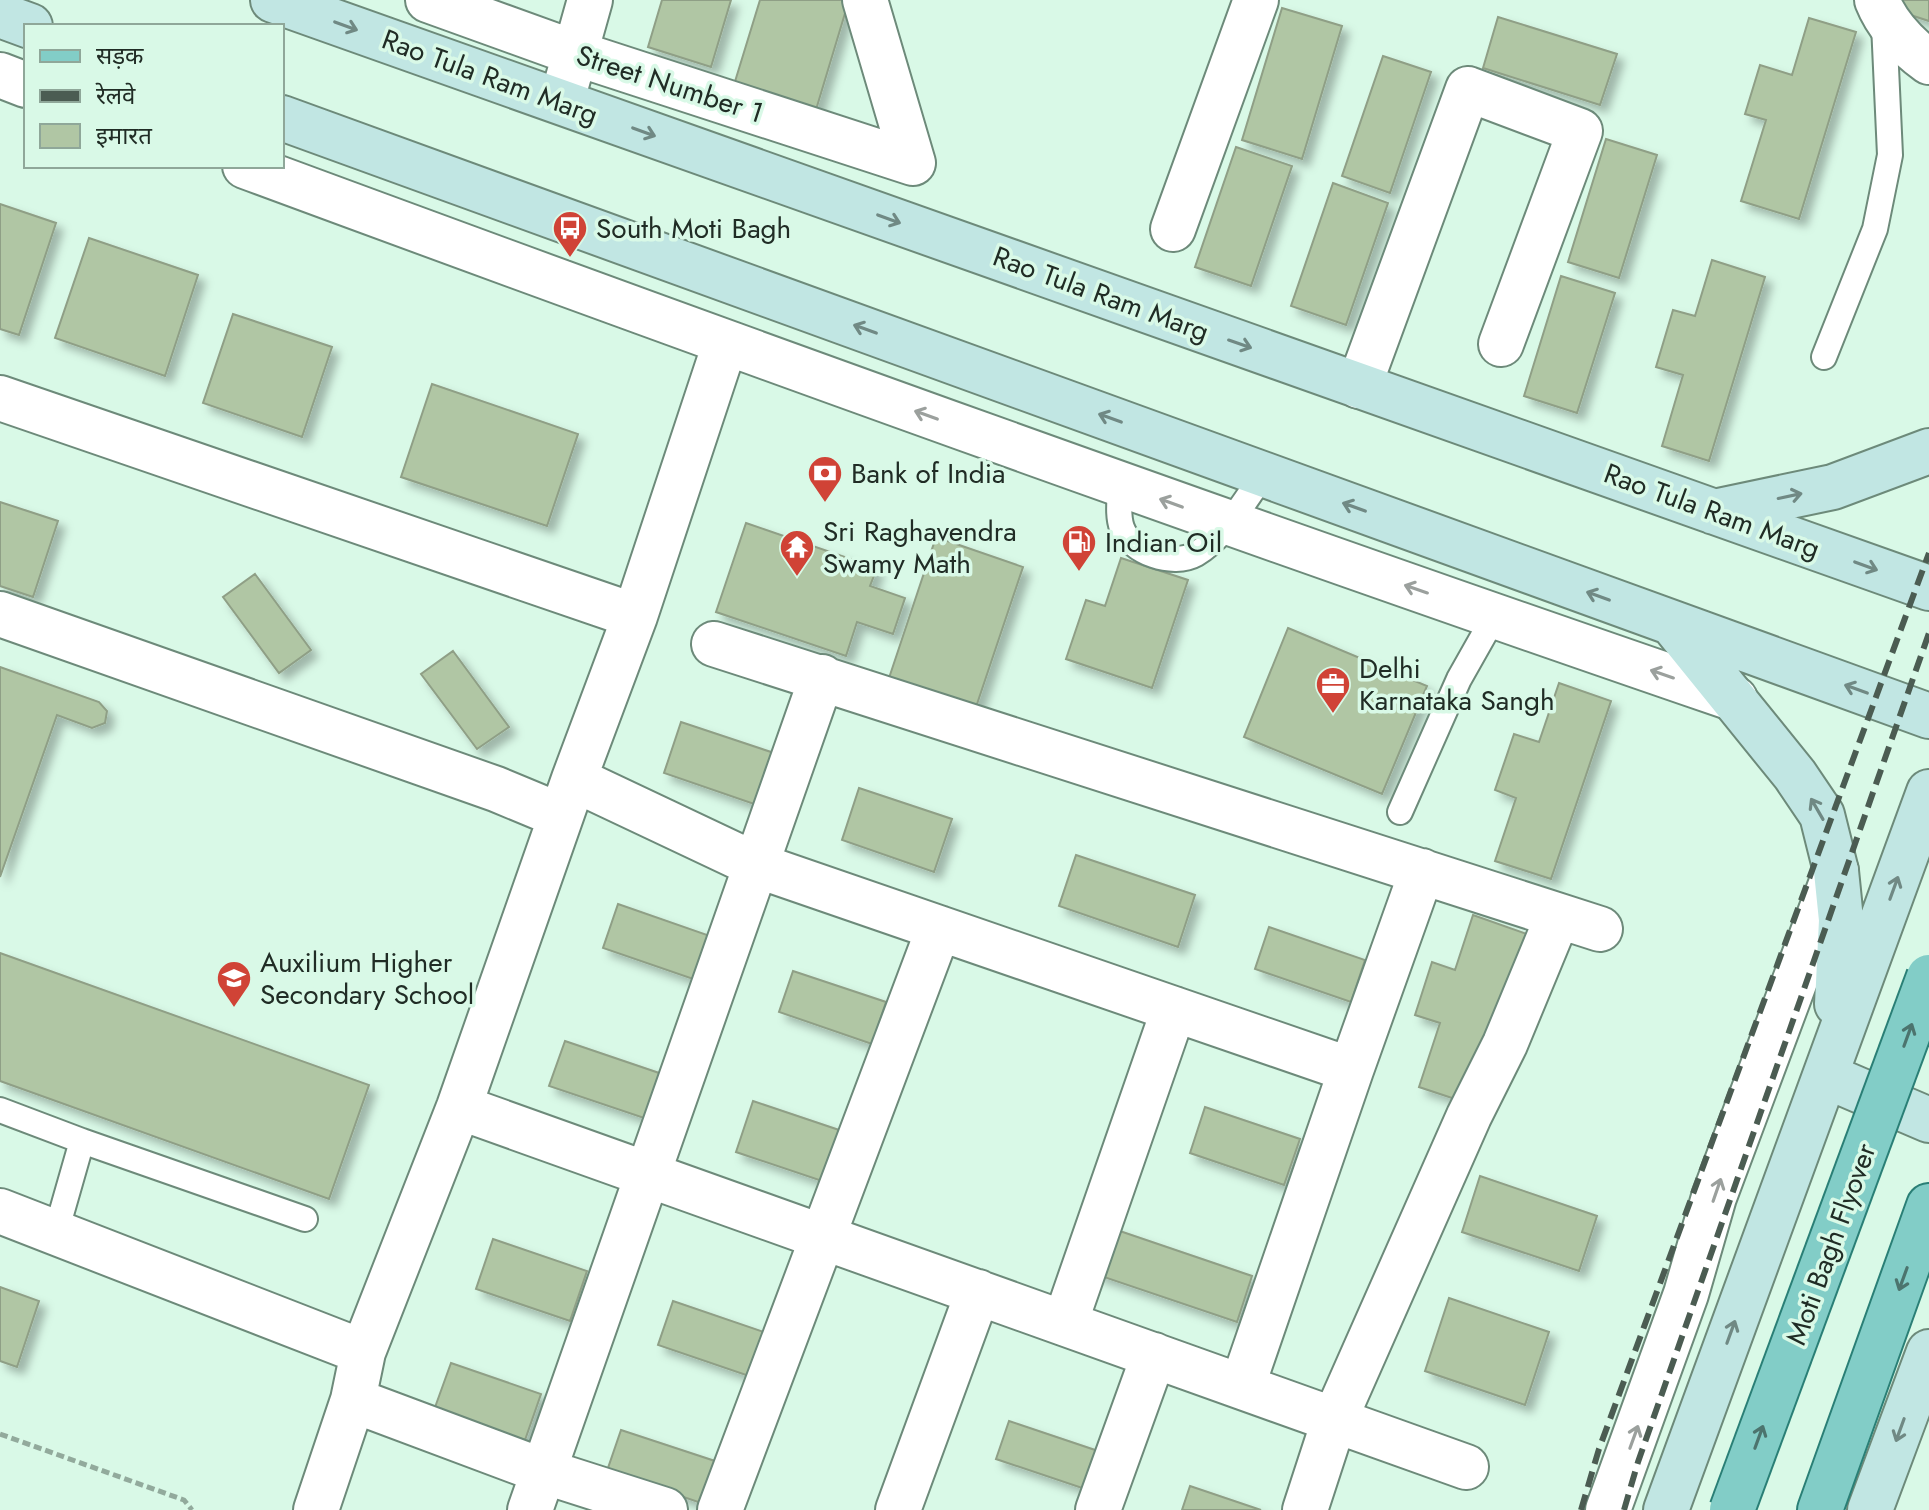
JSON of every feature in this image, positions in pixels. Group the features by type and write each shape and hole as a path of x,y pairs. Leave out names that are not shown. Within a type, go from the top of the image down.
{"main road":[{"name":"Rao Tula Ram Marg","path":"273,0 1929,588"},
{"path":"0,15 25,24"},
{"path":"284,119 1929,716"},
{"path":"1714,512 1833,487 1929,451"},
{"path":"1672,622 1735,699 1822,815 1836,871 1841,920 1831,1063"},
{"path":"1666,1510 1929,792"},
{"name":"Moti Bagh Flyover","path":"1732,1510 1929,977"},
{"path":"1831,1063 1929,1120"},
{"path":"1820,1510 1929,1206"},
{"path":"1870,1510 1929,1355"}],"street":[{"name":"Street Number 1","path":"428,0 575,53 913,163 865,0"},
{"path":"561,102 590,0"},
{"path":"1173,229 1256,0"},
{"path":"1880,7 1893,29 1929,62"},
{"path":"0,75 24,84"},
{"path":"1359,386 1468,89 1580,131 1501,344"},
{"path":"250,168 725,344 1494,617 1735,699"},
{"path":"316,1510 353,1400 363,1352 459,1107 567,798 635,616 725,344"},
{"path":"0,398 635,616"},
{"path":"0,614 496,789 567,798 1351,1070"},
{"path":"714,644 1600,929"},
{"path":"537,1491 822,677"},
{"path":"1242,1387 1422,871"},
{"path":"1608,1510 1686,1294 1714,1197 1836,871"},
{"path":"1305,1510 1334,1421 1469,1116 1505,1044 1558,916"},
{"path":"720,1510 939,928"},
{"path":"1065,1323 1174,1009"},
{"path":"459,1107 1466,1467"},
{"path":"0,1211 363,1352"},
{"path":"898,1510 978,1292"},
{"path":"1098,1510 1154,1355"},
{"path":"353,1400 537,1491 665,1510"}],"lane":[{"path":"1824,357 1875,229 1890,155 1880,7"},
{"path":"1228,523 1264,474"},
{"path":"1400,812 1459,679 1494,617"},
{"path":"0,1110 305,1219"},
{"path":"56,1232 82,1141"}],"path":[{"path":"0,1434 184,1500 192,1510"}],"building":[{"path":"662,0 731,0 711,67 648,47"},
{"path":"760,0 849,0 815,113 733,88"},
{"path":"1895,0 1929,0 1929,21 1892,9"},
{"path":"1282,8 1342,26 1302,159 1242,140"},
{"path":"1498,17 1617,54 1600,105 1483,68"},
{"path":"1809,18 1856,32 1799,219 1741,201 1766,120 1745,114 1760,65 1792,75"},
{"path":"1383,56 1431,72 1390,193 1342,176"},
{"path":"1606,139 1657,155 1619,278 1568,262"},
{"path":"1236,147 1292,166 1251,286 1195,267"},
{"path":"1333,183 1388,203 1346,325 1291,306"},
{"path":"0,204 56,223 19,335 0,329"},
{"path":"89,238 198,275 165,376 55,338"},
{"path":"1712,260 1765,277 1709,461 1662,446 1683,375 1656,367 1673,310 1695,316"},
{"path":"1561,276 1615,293 1577,413 1524,396"},
{"path":"233,314 332,347 302,437 203,403"},
{"path":"432,384 578,434 547,526 401,477"},
{"path":"0,502 58,521 33,597 0,586"},
{"path":"746,523 877,568 870,586 905,598 893,634 857,622 846,656 716,612"},
{"path":"936,537 1023,567 976,707 889,678"},
{"path":"1121,558 1188,580 1152,688 1066,659 1086,600 1105,606"},
{"path":"255,574 311,650 279,673 223,597"},
{"path":"1288,628 1427,686 1382,794 1244,737"},
{"path":"453,651 509,727 477,749 421,674"},
{"path":"0,667 99,702 107,711 105,723 92,728 57,715 0,877"},
{"path":"1559,683 1611,701 1551,879 1495,861 1516,798 1495,790 1514,734 1539,742"},
{"path":"681,722 774,753 757,805 664,773"},
{"path":"859,788 952,819 934,872 842,840"},
{"path":"1076,855 1195,895 1178,947 1059,906"},
{"path":"618,904 713,937 699,981 603,948"},
{"path":"1473,915 1527,934 1470,1104 1419,1087 1440,1023 1415,1015 1432,962 1455,970"},
{"path":"1269,927 1365,960 1351,1002 1255,969"},
{"path":"0,953 369,1085 329,1199 0,1081"},
{"path":"793,971 886,1002 872,1044 779,1012"},
{"path":"565,1041 665,1075 650,1120 549,1086"},
{"path":"753,1101 845,1132 828,1183 736,1152"},
{"path":"1205,1107 1300,1139 1284,1185 1190,1153"},
{"path":"1480,1176 1597,1216 1579,1271 1462,1232"},
{"path":"1111,1228 1252,1276 1237,1322 1095,1274"},
{"path":"493,1239 587,1271 570,1321 476,1289"},
{"path":"0,1287 39,1301 17,1367 0,1361"},
{"path":"1449,1298 1549,1332 1525,1405 1425,1371"},
{"path":"673,1301 764,1332 749,1376 658,1345"},
{"path":"451,1363 541,1394 525,1440 434,1410"},
{"path":"1009,1421 1104,1453 1091,1491 996,1459"},
{"path":"621,1430 721,1463 707,1505 607,1471"},
{"path":"1190,1486 1261,1510 1182,1510"}],"railway":[{"path":"1581,1510 1599,1449 1929,553"},
{"path":"1624,1510 1638,1462 1929,633"}],"place":[{"name":"South Moti Bagh","path":"570,259"},
{"name":"Bank of India","path":"825,504"},
{"name":"Indian Oil","path":"1079,573"},
{"name":"Sri Raghavendra Swamy Math","path":"797,578"},
{"name":"Delhi Karnataka Sangh","path":"1333,715"},
{"name":"Auxilium Higher Secondary School","path":"234,1009"}]}
